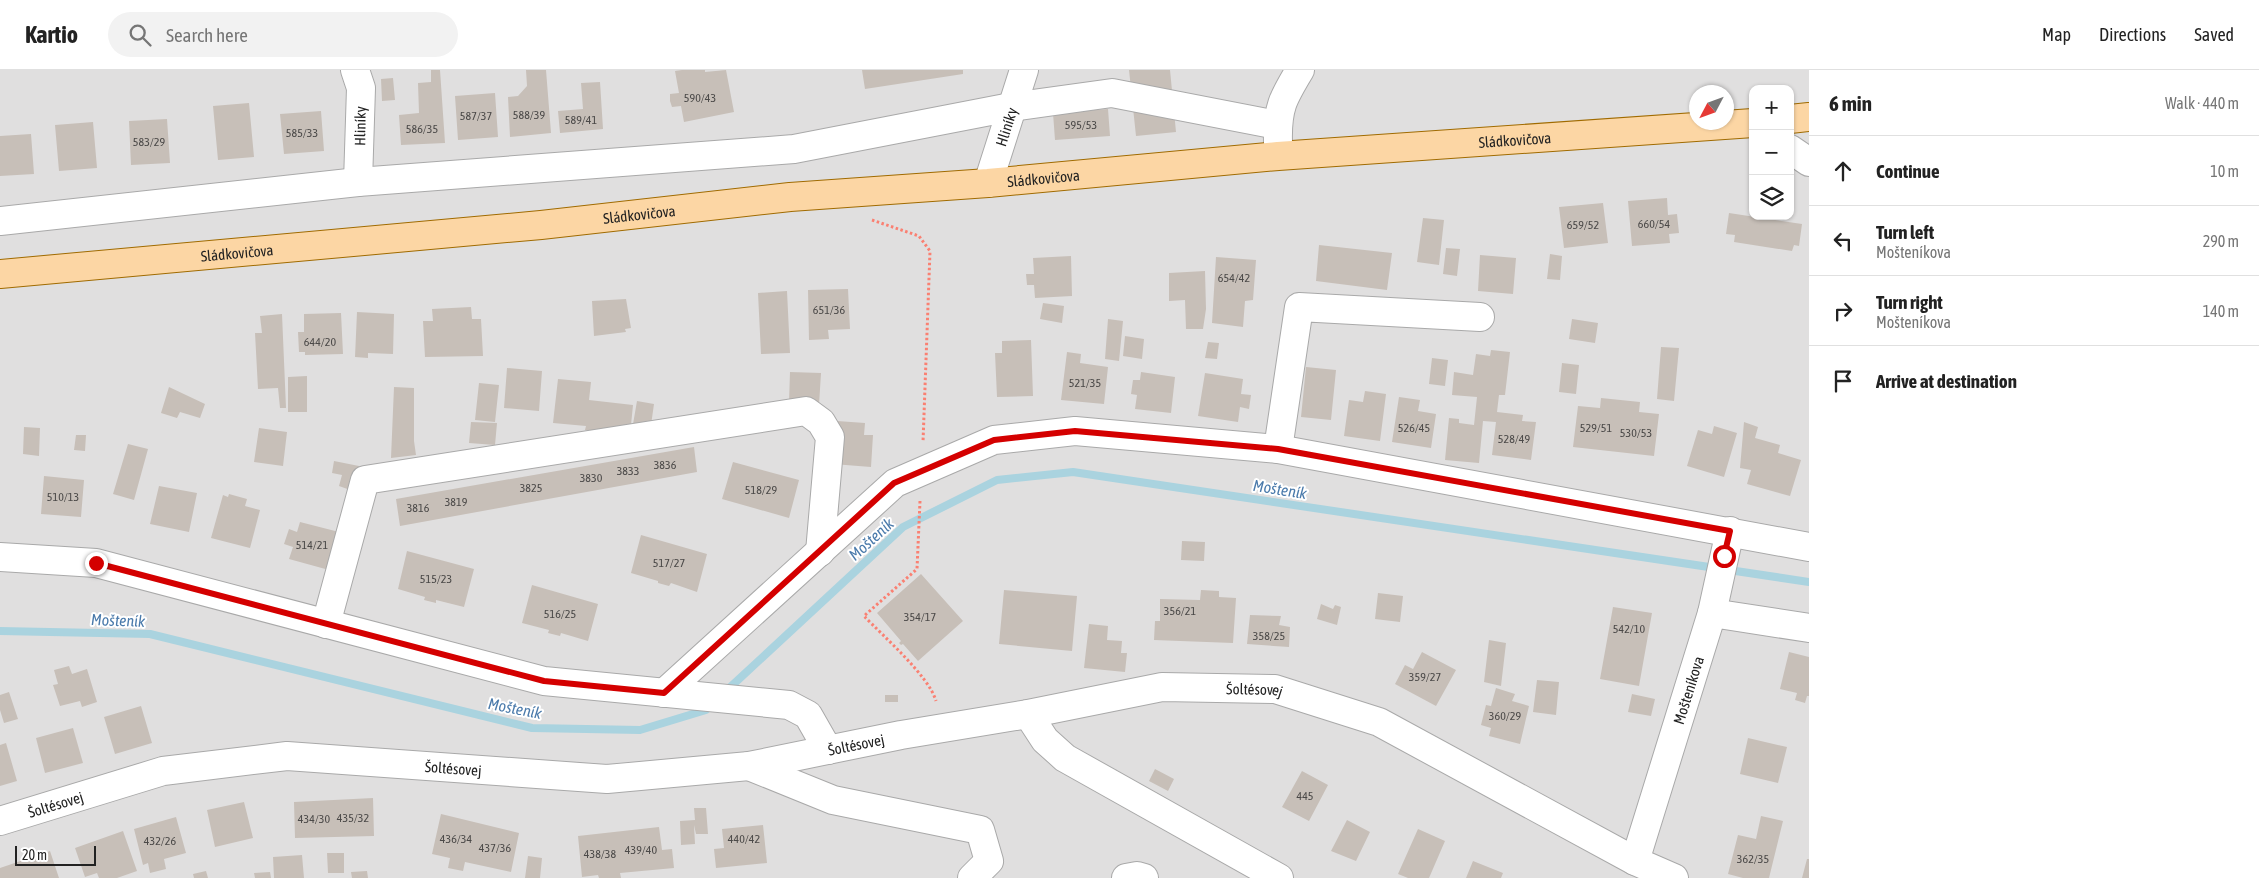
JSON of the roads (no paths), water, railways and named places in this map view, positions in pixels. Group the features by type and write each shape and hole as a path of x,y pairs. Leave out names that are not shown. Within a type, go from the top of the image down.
{"main road":[{"path":"1794,119 1809,117"},
{"name":"Sládkovičova","path":"0,274 541,225 790,197 988,183 1278,156 1749,123"}],"street":[{"name":"Hliníky","path":"355,70 361,88 358,182"},
{"name":"Hliníky","path":"988,183 1024,70"},
{"path":"1278,156 1278,125 1283,97 1300,70"},
{"path":"0,221 358,182 794,149 1011,107 1112,93 1278,125"},
{"path":"1794,152 1809,162"},
{"path":"1278,449 1298,306 1480,317"},
{"path":"326,624 365,480 806,411 821,422 830,437 820,552"},
{"path":"664,693 894,483 994,440 1075,431 1278,449 1727,544 1809,547"},
{"name":"Mošteníkova","path":"1635,861 1712,613 1727,544"},
{"path":"0,556 96,563 544,681 789,705 808,715 828,750"},
{"path":"1712,613 1809,628"},
{"name":"Šoltésovej","path":"0,821 163,771 287,756 607,779 749,766 1162,687 1275,689 1379,722 1635,861 1674,878"},
{"path":"1028,714 1045,740 1065,758 1279,878"},
{"path":"749,766 833,800 980,830 989,861 972,878"},
{"path":"1126,878 1137,876 1144,878"}],"waterway":[{"name":"Mošteník","path":"725,692 903,527 997,480 1073,472 1809,582"},
{"name":"Mošteník","path":"0,631 150,634 532,728 640,730 706,710 711,704"}]}
